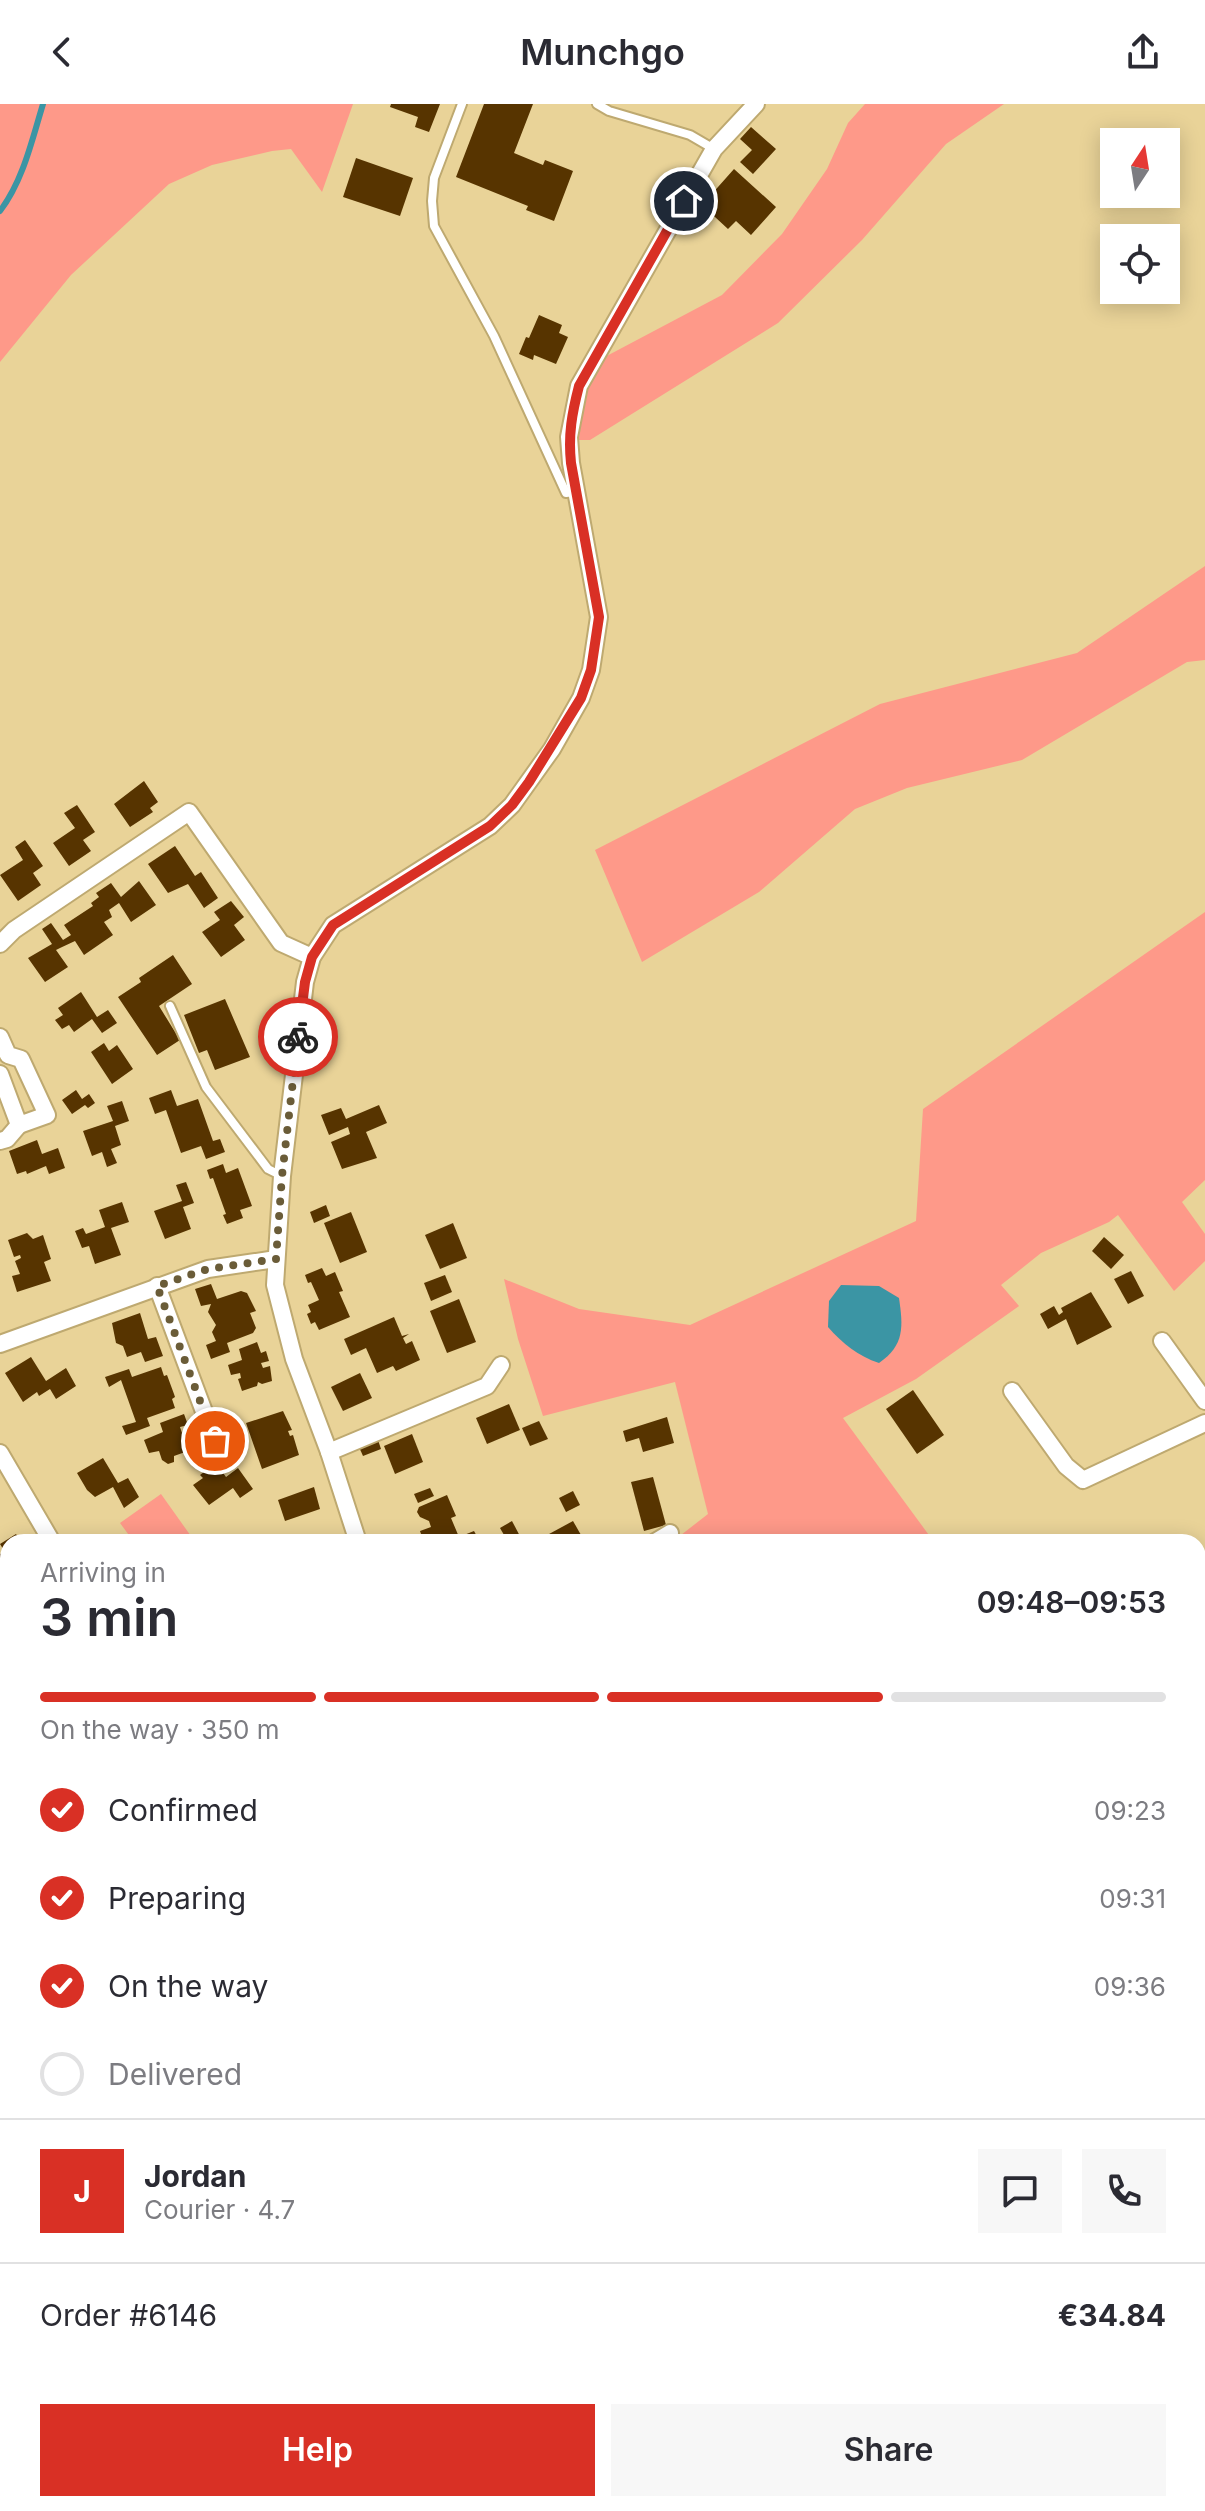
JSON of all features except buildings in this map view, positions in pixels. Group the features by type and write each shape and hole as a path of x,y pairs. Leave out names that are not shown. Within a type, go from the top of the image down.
{"street":[{"path":"355,1534 282,1319 275,1285 282,1176 305,982 312,957 333,925 490,826 512,805 552,749 581,698 591,670 599,617 575,492 569,437 579,386 714,149 756,104"},
{"path":"0,944 14,930 189,812 281,943 312,957"},
{"path":"0,1037 4,1061 21,1059 47,1115 19,1125 7,1139 0,1141"},
{"path":"0,1074 19,1125"},
{"path":"0,1344 208,1269 276,1259"},
{"path":"157,1286 215,1441"},
{"path":"1162,1341 1205,1401"},
{"path":"329,1452 487,1386 501,1365"},
{"path":"1012,1391 1066,1466 1083,1480 1205,1423"},
{"path":"0,1453 47,1534"}],"lane":[{"path":"462,104 434,178 434,226 494,336 566,493 575,492"},
{"path":"597,104 609,111 690,135 714,149"},
{"path":"170,1006 206,1087 268,1169 282,1176"}],"shaded area":[{"path":"0,104 353,104 322,192 291,149 212,165 169,184 71,275 0,362"},
{"path":"865,104 1004,104 946,144 862,240 778,323 590,440 579,440 580,416 587,389 601,359 722,295 782,234 827,169 848,123"},
{"path":"1205,566 1205,660 1187,662 1022,760 907,788 855,809 759,892 642,962 595,850 880,704 1077,653"},
{"path":"1205,912 1205,1180 1182,1202 1205,1234 1205,1261 1174,1291 1118,1215 1041,1253 1001,1285 1019,1306 916,1379 843,1418 928,1534 682,1534 708,1514 675,1382 543,1416 518,1339 504,1279 579,1309 690,1325 916,1221 923,1109"},
{"path":"161,1494 189,1534 128,1534 120,1523"}],"water":[{"path":"841,1285 879,1286 899,1298 901,1317 898,1342 879,1363 851,1349 828,1327 829,1301"}],"waterway":[{"path":"0,211 21,173 43,104"}],"way so far":[{"path":"215,1441 157,1286 208,1269 276,1259 298,1037"}],"route":[{"path":"298,1037 305,982 312,957 333,925 490,826 512,805 529,782 581,698 591,670 599,617 571,463 569,437 572,413 579,386 684,201"}]}
